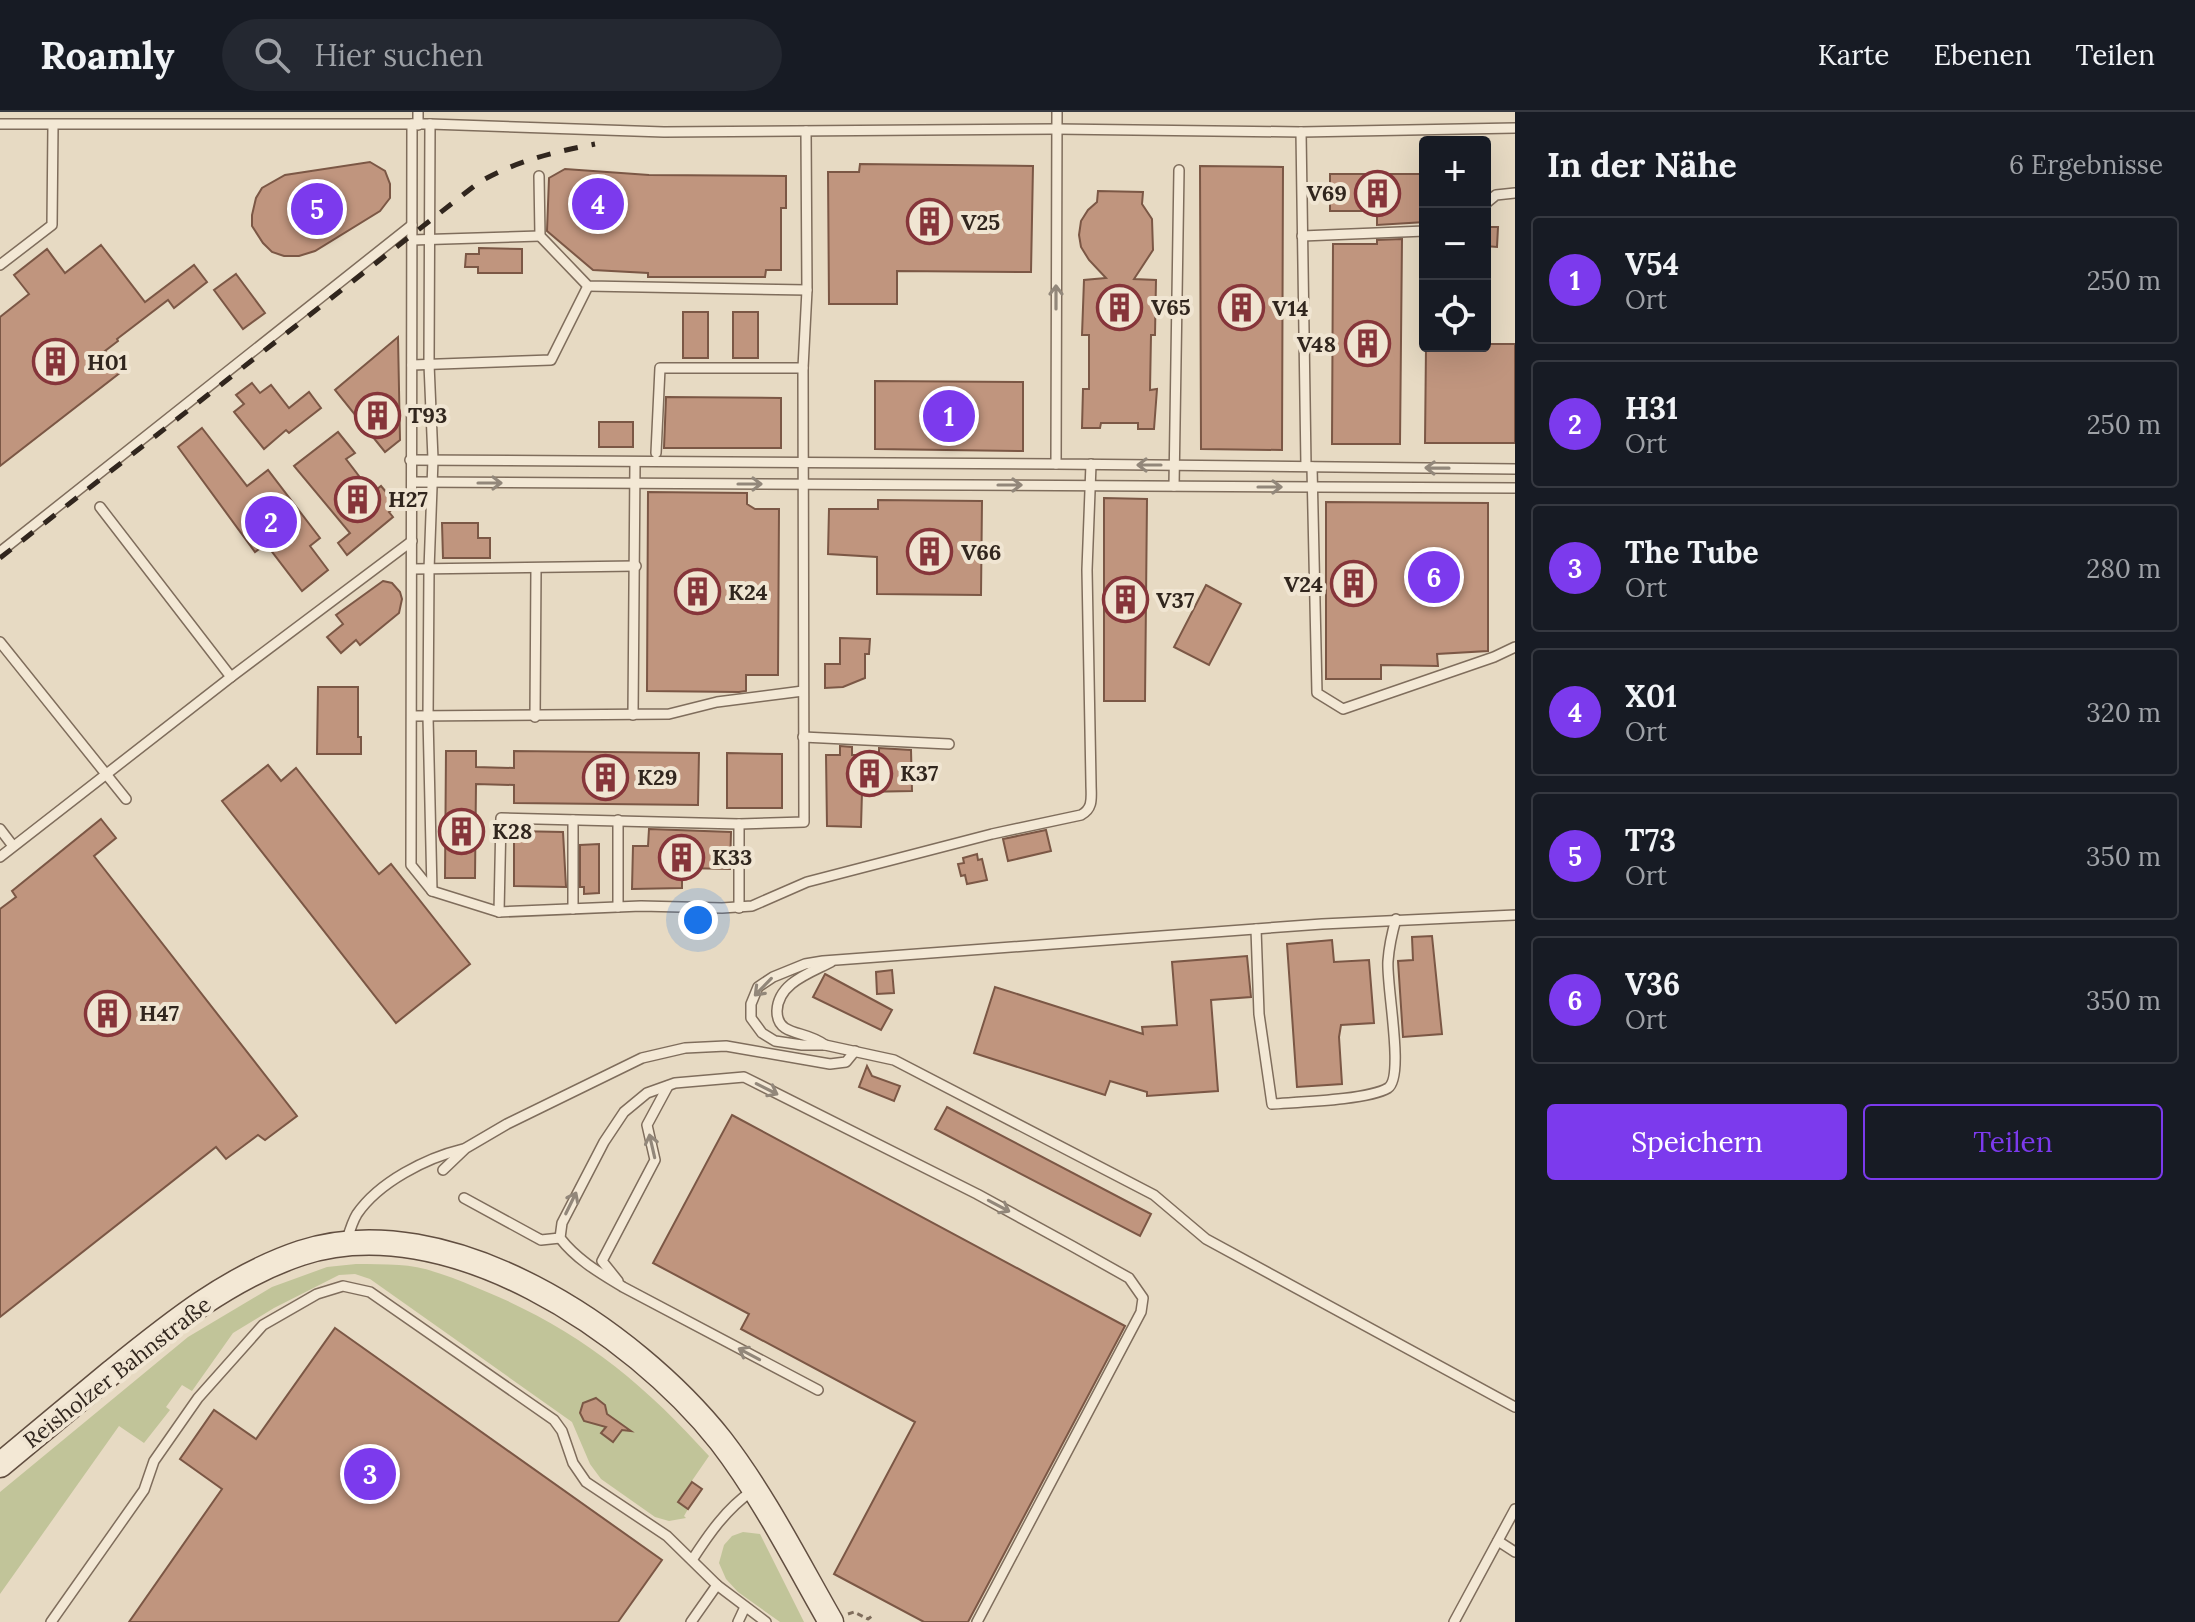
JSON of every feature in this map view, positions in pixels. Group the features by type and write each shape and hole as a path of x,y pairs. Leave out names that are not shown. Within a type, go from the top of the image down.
{"main road":[{"name":"Reisholzer Bahnstraße","path":"0,1465 161,1332 243,1278 299,1254 346,1244 406,1245 445,1254 499,1274 570,1308 637,1355 684,1399 719,1438 838,1618"}],"lane":[{"path":"418,112 412,225 411,865 432,891 499,912 618,907 739,908 752,906 807,882 1088,811 1091,806 1091,783 1087,570 1091,464"},
{"path":"1056,464 1057,112"},
{"path":"0,124 430,124 664,132 1056,129 1301,132 1515,128"},
{"path":"430,124 429,364 433,459 428,717 432,891"},
{"path":"0,265 52,225 53,125"},
{"path":"499,912 501,818 739,824 804,822 806,131"},
{"path":"1301,132 1317,693 1343,709 1515,647"},
{"path":"1174,486 1179,170"},
{"path":"539,176 540,236 588,286 807,290"},
{"path":"1491,199 1496,195 1515,193"},
{"path":"0,552 412,225"},
{"path":"1302,236 1419,231"},
{"path":"412,240 540,236"},
{"path":"412,365 551,360 588,286"},
{"path":"656,453 660,368 803,368"},
{"path":"410,460 1515,469"},
{"path":"633,715 635,463"},
{"path":"412,482 1515,488"},
{"path":"100,507 231,677"},
{"path":"0,857 412,541"},
{"path":"412,569 636,566"},
{"path":"535,717 536,568"},
{"path":"0,642 126,799"},
{"path":"412,716 669,714 717,702 803,691"},
{"path":"803,737 949,744"},
{"path":"573,820 573,909"},
{"path":"618,820 618,907"},
{"path":"739,824 739,908"},
{"path":"0,829 13,846"},
{"path":"1515,915 1396,919 805,964 758,987 751,1004 751,1018 762,1033 775,1041 825,1045 894,1060 1154,1195 1206,1239 1515,1407"},
{"path":"1256,929 1259,1014 1272,1104 1357,1096 1386,1090 1393,1084 1396,1053 1388,963 1396,919"},
{"path":"825,1045 812,1035 784,1027 779,1022 777,1011 782,993 794,981 833,961"},
{"path":"443,1170 466,1148 507,1124 642,1058 685,1048 726,1046 830,1064 846,1062 855,1051"},
{"path":"818,1390 593,1270 560,1238 562,1223 604,1142 624,1112 647,1093 668,1086 744,1077 977,1194 1072,1246 1129,1278 1143,1298 1141,1312 977,1622"},
{"path":"623,1287 602,1261 655,1160 647,1125 668,1086"},
{"path":"346,1244 355,1217 366,1202 388,1184 446,1153 466,1148"},
{"path":"464,1198 541,1240 560,1238"},
{"path":"51,1622 144,1490 154,1461 209,1383 272,1318 317,1294 343,1286 370,1292 554,1420 562,1431 573,1463 586,1482 667,1536 717,1585 766,1622"},
{"path":"692,1560 733,1505 755,1489"},
{"path":"1454,1622 1515,1509"},
{"path":"1498,1541 1515,1552"},
{"path":"691,1622 717,1585"},
{"path":"738,1622 745,1607"}],"path":[{"path":"838,1618 854,1612 868,1619 872,1616"}],"green space":[{"path":"356,1264 408,1266 457,1279 543,1319 602,1357 657,1402 709,1456 678,1501 688,1509 686,1518 669,1521 655,1517 601,1479 590,1464 572,1422 370,1279 355,1274 339,1275 233,1333 192,1391 182,1385 166,1407 170,1410 144,1443 119,1426 0,1594 0,1492 188,1337 272,1287 327,1267"},
{"path":"743,1532 760,1534 804,1622 780,1622 738,1592 726,1579 719,1563 724,1545 732,1536"}],"building":[{"path":"370,162 385,171 390,184 390,198 380,211 315,251 299,256 272,252 252,226 256,198 262,188 285,175"},
{"name":"V25","path":"860,164 1033,166 1031,272 897,271 897,304 829,304 828,172 859,172"},
{"name":"V14","path":"1200,166 1283,167 1282,450 1201,449"},
{"path":"565,169 649,175 786,176 786,208 781,208 781,270 766,270 765,277 648,277 648,273 593,270 547,231 549,178"},
{"name":"V69","path":"1330,174 1419,174 1419,222 1377,225 1377,211 1330,211"},
{"name":"V65","path":"1098,191 1143,192 1142,204 1152,219 1153,250 1134,279 1156,280 1150,390 1157,389 1154,429 1138,429 1138,423 1101,423 1100,428 1082,428 1083,389 1089,389 1089,335 1082,335 1084,280 1106,278 1089,260 1081,247 1079,235 1081,221 1097,202"},
{"path":"1491,227 1498,227 1497,247 1491,246"},
{"name":"V48","path":"1402,239 1400,444 1332,444 1333,244 1377,244 1377,240"},
{"name":"H01","path":"101,245 145,302 194,265 207,282 174,308 168,300 117,339 105,351 121,372 0,466 0,317 29,294 14,275 47,249 65,273"},
{"path":"479,248 522,249 522,273 478,273 478,267 465,267 466,254 479,254"},
{"path":"236,274 265,313 243,329 214,290"},
{"path":"683,312 708,312 708,358 683,358"},
{"path":"733,312 758,312 758,358 733,358"},
{"name":"T93","path":"398,337 400,440 385,452 335,390"},
{"path":"1491,344 1515,344 1515,443 1425,443 1426,352 1491,352"},
{"path":"875,381 1023,382 1023,451 875,449"},
{"path":"252,383 260,393 271,385 289,408 309,392 321,408 289,433 286,430 264,449 234,412 244,404 236,395"},
{"path":"666,397 781,398 781,448 664,448"},
{"path":"599,422 633,422 633,447 599,447"},
{"path":"202,428 247,486 268,470 320,538 310,546 328,570 302,591 266,544 255,552 178,447"},
{"name":"H27","path":"338,432 355,453 346,459 372,493 381,486 397,505 389,512 393,517 347,555 338,543 350,533 294,466"},
{"name":"K24","path":"648,492 747,493 747,504 755,509 779,509 778,675 746,675 746,691 739,692 647,691"},
{"name":"V37","path":"1104,498 1147,499 1145,701 1104,701"},
{"name":"V66","path":"878,500 982,501 981,595 877,594 877,557 828,554 829,509 878,509"},
{"path":"1326,502 1488,503 1488,651 1437,654 1438,666 1381,665 1381,679 1326,679"},
{"path":"442,523 478,523 478,538 490,538 490,558 443,558"},
{"path":"383,581 392,583 400,592 399,613 360,645 356,640 341,653 327,637 343,624 336,615"},
{"path":"1206,585 1241,604 1209,665 1174,647"},
{"path":"840,638 870,639 869,654 865,654 865,678 843,687 825,688 825,664 840,664"},
{"path":"318,687 358,687 361,754 317,754"},
{"name":"K37","path":"840,746 852,747 852,755 879,755 879,748 911,750 912,791 862,792 861,827 827,826 826,755 840,755"},
{"name":"K29","path":"446,751 476,751 476,767 514,768 514,751 699,753 698,805 514,803 514,785 476,784 475,878 445,878"},
{"path":"727,753 782,754 782,808 727,808"},
{"path":"268,765 281,781 296,768 379,874 391,864 470,964 396,1023 222,801"},
{"name":"H47","path":"101,819 116,838 94,856 297,1116 265,1140 258,1135 226,1159 216,1147 0,1317 0,909 16,897 12,891"},
{"name":"K33","path":"649,829 731,832 730,869 682,868 682,888 632,889 633,846 648,846"},
{"path":"1046,830 1051,851 1008,861 1003,839"},
{"path":"514,831 563,832 566,887 514,886"},
{"path":"599,844 599,893 584,894 584,887 580,887 580,845"},
{"path":"977,854 978,860 982,859 987,880 967,884 958,864 964,863 963,858"},
{"path":"1432,936 1442,1034 1403,1037 1398,961 1413,960 1412,937"},
{"path":"1332,940 1334,962 1369,960 1374,1023 1341,1025 1342,1084 1297,1087 1287,944"},
{"path":"1247,956 1251,997 1211,1000 1218,1091 1147,1096 1147,1092 1110,1081 1105,1095 974,1053 995,987 1143,1034 1142,1027 1177,1025 1172,962"},
{"path":"892,970 894,993 877,994 876,972"},
{"path":"825,974 892,1010 881,1030 813,997"},
{"path":"867,1066 872,1076 900,1086 894,1101 859,1087"},
{"path":"947,1107 1151,1214 1140,1236 935,1129"},
{"path":"732,1115 1125,1326 968,1622 924,1622 834,1574 915,1422 741,1329 749,1314 653,1263"},
{"path":"335,1328 662,1560 618,1622 129,1622 222,1489 180,1459 214,1410 256,1439"},
{"path":"596,1398 605,1405 607,1414 631,1431 622,1430 613,1442 601,1433 606,1427 584,1421 580,1413 583,1403"},
{"path":"692,1482 702,1489 688,1509 678,1502"}],"railway":[{"path":"0,558 478,183 535,158 595,144"}],"place":[{"name":"V69","path":"1378,193"},
{"name":"X01","path":"598,204"},
{"name":"T73","path":"317,209"},
{"name":"V25","path":"930,222"},
{"name":"V65","path":"1120,307"},
{"name":"V14","path":"1241,308"},
{"name":"V48","path":"1367,344"},
{"name":"H01","path":"56,362"},
{"name":"T93","path":"377,415"},
{"name":"V54","path":"949,416"},
{"name":"H27","path":"357,499"},
{"name":"H31","path":"271,522"},
{"name":"V66","path":"930,552"},
{"name":"V36","path":"1434,577"},
{"name":"V24","path":"1354,584"},
{"name":"K24","path":"697,592"},
{"name":"V37","path":"1125,600"},
{"name":"K37","path":"869,773"},
{"name":"K29","path":"606,777"},
{"name":"K28","path":"461,831"},
{"name":"K33","path":"681,857"},
{"name":"H47","path":"108,1013"},
{"name":"The Tube","path":"370,1474"}]}
